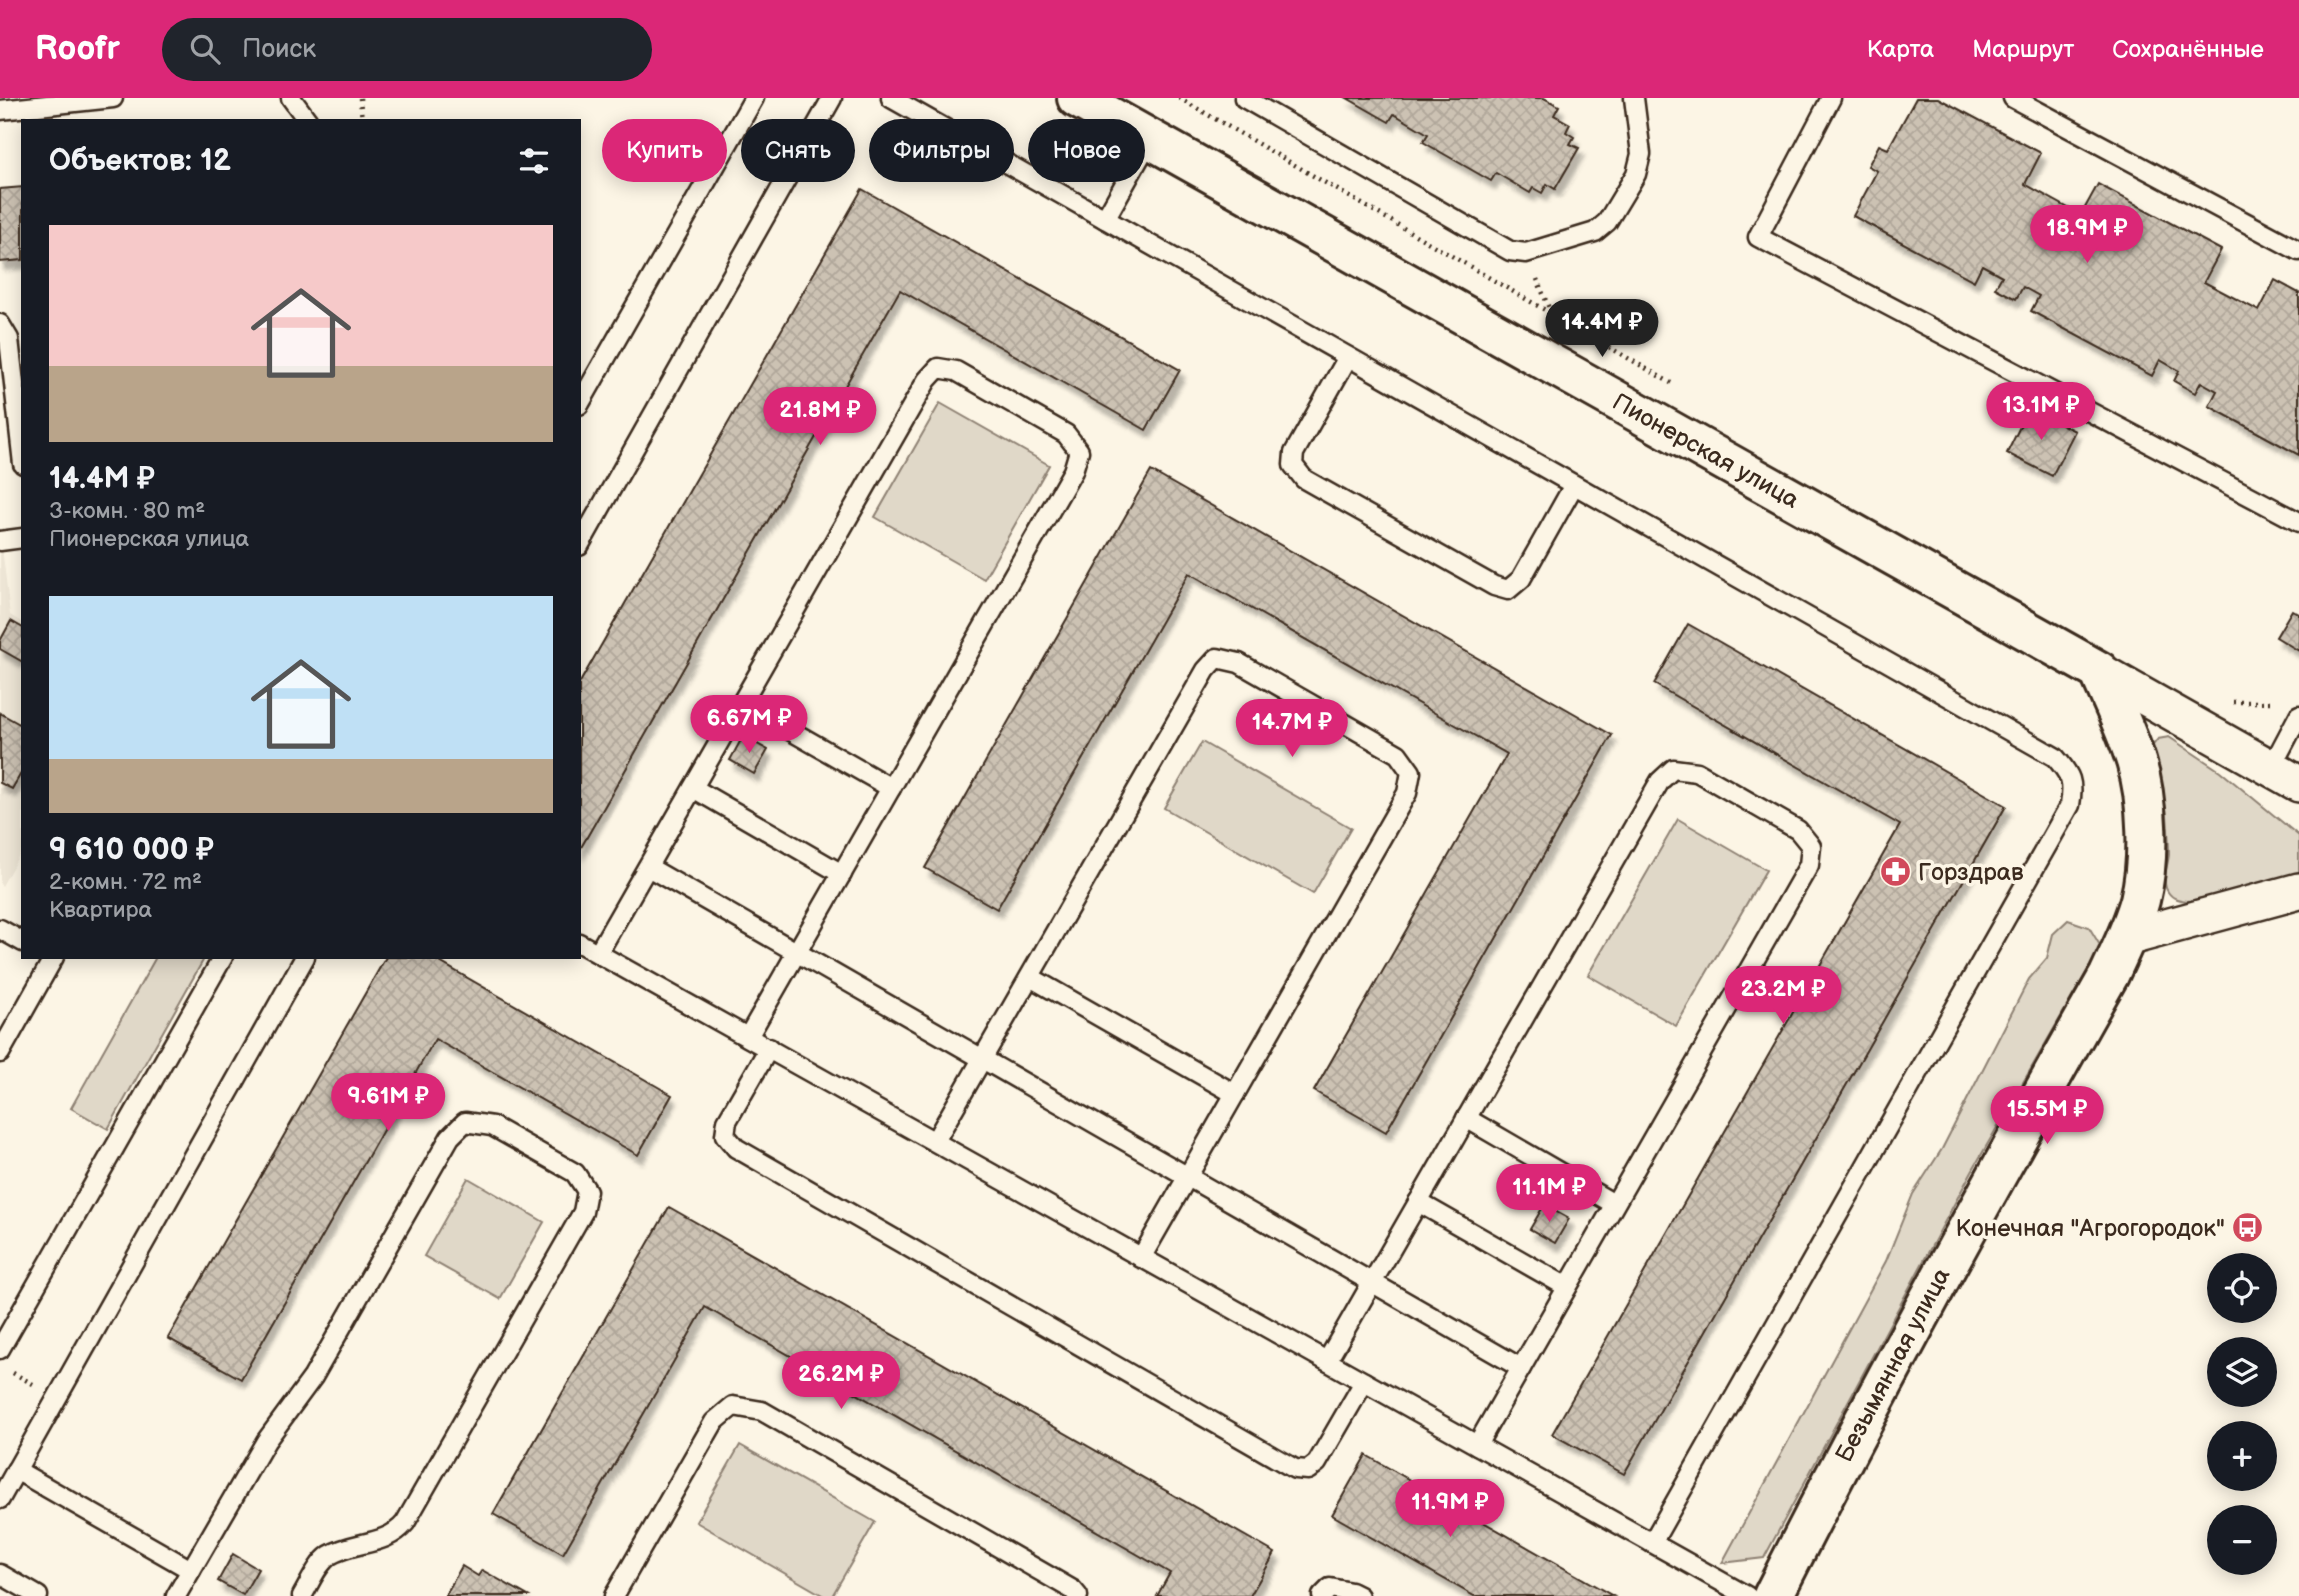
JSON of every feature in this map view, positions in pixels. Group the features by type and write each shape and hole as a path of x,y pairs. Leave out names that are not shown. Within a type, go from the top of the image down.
{"street":[{"name":"Пионерская улица","path":"1077,98 2285,776"},
{"name":"Безымянная улица","path":"1773,1596 1836,1471 1965,1229 2109,975 2140,900 2146,864 2145,811 2137,764 2099,671"},
{"path":"2126,938 2299,891"}],"lane":[{"path":"0,110 113,98"},
{"path":"291,98 307,119"},
{"path":"581,401 754,98"},
{"path":"581,541 832,98"},
{"path":"891,98 2055,757 2068,771 2073,788 2070,805 1652,1543"},
{"path":"1244,98 1510,251 1525,253 1595,232 1607,222 1636,174 1641,154 1634,98"},
{"path":"1831,98 1758,237 2299,523"},
{"path":"2013,98 2299,251"},
{"path":"1105,219 1150,139"},
{"path":"0,324 9,339 21,446"},
{"path":"1348,357 1294,453 1293,465 1304,479 1482,579 1508,590 1521,579 1574,485"},
{"path":"598,953 927,380 938,368 956,371 1066,434 1079,451 1073,471 748,1037"},
{"path":"0,541 21,538"},
{"path":"935,1141 1206,670 1217,659 1239,663 1250,669 1398,754 1411,772 1408,793 1141,1258"},
{"path":"742,703 891,788"},
{"path":"2285,776 2299,715"},
{"path":"1327,1361 1660,781 1673,769 1697,772 1798,830 1811,846 1809,865 1477,1445"},
{"path":"693,789 842,874"},
{"path":"648,867 1521,1368"},
{"path":"0,929 21,941"},
{"path":"581,944 1747,1596"},
{"path":"0,1053 51,959"},
{"path":"0,1349 222,959"},
{"path":"0,1499 304,959"},
{"path":"1030,977 1235,1094"},
{"path":"769,1048 727,1121 725,1135 736,1148 1295,1469 1308,1470 1317,1463 1364,1382"},
{"path":"1466,1118 1614,1204"},
{"path":"176,1596 266,1441 313,1377 450,1137 465,1122 492,1126 575,1173 587,1191 583,1212 405,1523 397,1533 344,1549 328,1557 302,1596"},
{"path":"1418,1202 1567,1287"},
{"path":"614,1596 714,1422 733,1406 762,1411 1073,1590 1078,1596"},
{"path":"16,1470 191,1570"},
{"path":"0,1574 38,1596"},
{"path":"1322,1596 1330,1588 1359,1596"}],"path":[{"path":"360,98 362,119"},
{"path":"1525,253 1552,313"},
{"path":"11,1372 57,1398"}],"shaded area":[{"path":"940,403 1049,465 984,579 875,517"},
{"path":"0,529 10,615 21,622 21,852 2,886"},
{"path":"2169,737 2220,771 2299,836 2299,877 2188,901 2177,899 2170,894 2165,880 2169,855 2167,816 2152,755 2152,746 2158,739"},
{"path":"1202,742 1351,828 1313,894 1164,808"},
{"path":"1678,819 1766,870 1676,1026 1588,975"},
{"path":"2068,920 2089,927 2101,947 1972,1171 1764,1558 1722,1563 1886,1261 1913,1194 1942,1149 2029,979 2047,958 2053,934"},
{"path":"155,959 204,959 108,1129 71,1108"},
{"path":"468,1178 544,1222 500,1299 424,1256"},
{"path":"740,1445 875,1522 832,1596 824,1596 696,1522"}],"building":[{"path":"1347,98 1544,98 1559,106 1554,115 1570,124 1566,132 1574,137 1570,144 1579,148 1555,189 1547,184 1542,193 1533,188 1530,193 1496,173 1491,181 1423,142 1428,134 1394,114 1389,122"},
{"path":"1916,98 1938,98 2041,153 2025,184 2081,215 2098,184 2221,250 2204,282 2259,311 2275,280 2299,293 2299,455 2209,406 2217,391 2201,382 2195,393 2174,381 2179,371 2160,360 2152,376 2031,311 2039,296 2023,287 2016,299 1995,288 2002,276 1982,265 1974,281 1853,216 1877,171 1868,166 1879,145 1888,149"},
{"path":"21,187 21,260 0,262 0,189"},
{"path":"862,189 1180,370 1146,430 900,290 581,848 581,681"},
{"path":"2029,408 2075,431 2052,476 2007,453"},
{"path":"1151,471 1612,735 1386,1132 1314,1091 1507,754 1189,573 997,909 925,868"},
{"path":"2292,610 2299,614 2299,651 2276,637"},
{"path":"11,621 21,627 21,661 0,649 0,641"},
{"path":"1688,624 2006,806 1624,1474 1552,1434 1900,825 1654,684"},
{"path":"0,713 21,725 21,773 12,789 0,783"},
{"path":"743,736 768,750 754,774 730,760"},
{"path":"385,959 434,959 672,1095 638,1155 435,1039 241,1379 168,1338"},
{"path":"1544,1205 1569,1219 1555,1243 1530,1229"},
{"path":"669,1207 1275,1553 1250,1596 1157,1596 1170,1573 705,1307 563,1554 493,1514"},
{"path":"1366,1455 1613,1596 1474,1596 1332,1515"},
{"path":"233,1554 258,1569 243,1595 218,1581"},
{"path":"462,1566 478,1576 482,1570 528,1596 445,1596"}],"place":[{"name":"Горздрав","path":"1895,872"},
{"name":"Конечная \"Агрогородок\"","path":"2248,1228"}]}
